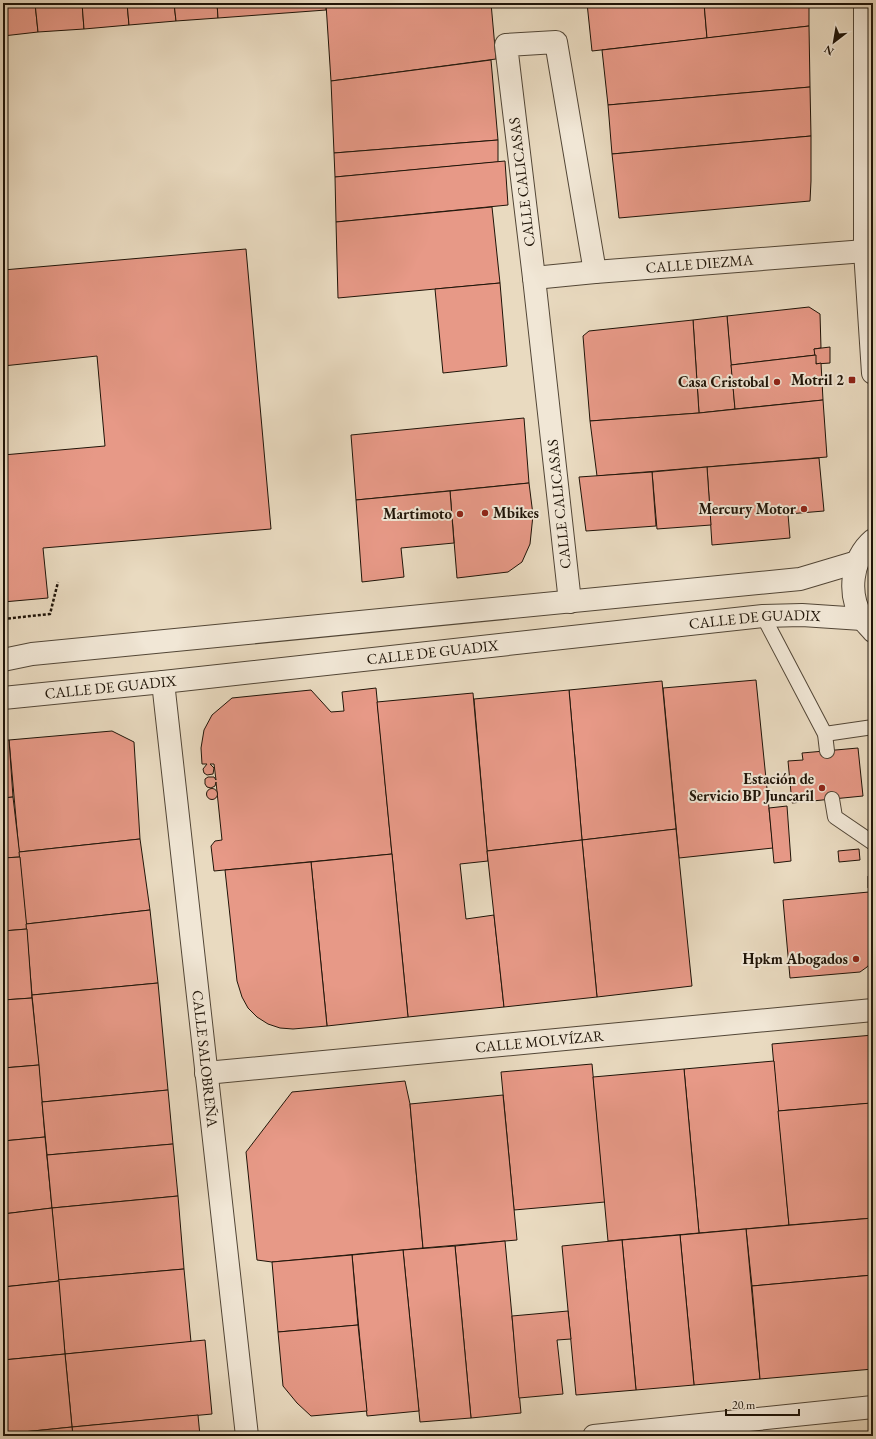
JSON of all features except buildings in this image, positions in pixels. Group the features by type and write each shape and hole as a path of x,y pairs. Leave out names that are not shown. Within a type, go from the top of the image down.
{"street":[{"path":"865,3 864,251 873,373"},
{"name":"CALLE CALICASAS","path":"570,602 534,278 506,45 556,42 595,272"},
{"name":"CALLE DIEZMA","path":"534,278 864,251"},
{"path":"868,625 854,597 853,578 857,562 867,546 873,540"},
{"path":"3,660 40,654 800,579 857,562"},
{"name":"CALLE DE GUADIX","path":"3,698 163,682 763,616 802,615 868,625"},
{"name":"CALLE SALOBREÑA","path":"163,682 246,1436"},
{"name":"CALLE MOLVÍZAR","path":"206,1073 873,1010"},
{"path":"594,1436 873,1407"}],"lane":[{"path":"763,616 825,734 827,751"},
{"path":"825,734 873,727"},
{"path":"832,799 834,817 873,843"}],"path":[{"path":"3,619 50,614 58,582"}],"place":[{"name":"Motril 2","path":"852,380"},
{"name":"Casa Cristobal","path":"777,382"},
{"name":"Mercury Motor","path":"804,509"},
{"name":"Mbikes","path":"485,513"},
{"name":"Martimoto","path":"460,514"},
{"name":"Estación de Servicio BP Juncaril","path":"822,788"},
{"name":"Hpkm Abogados","path":"856,959"}]}
